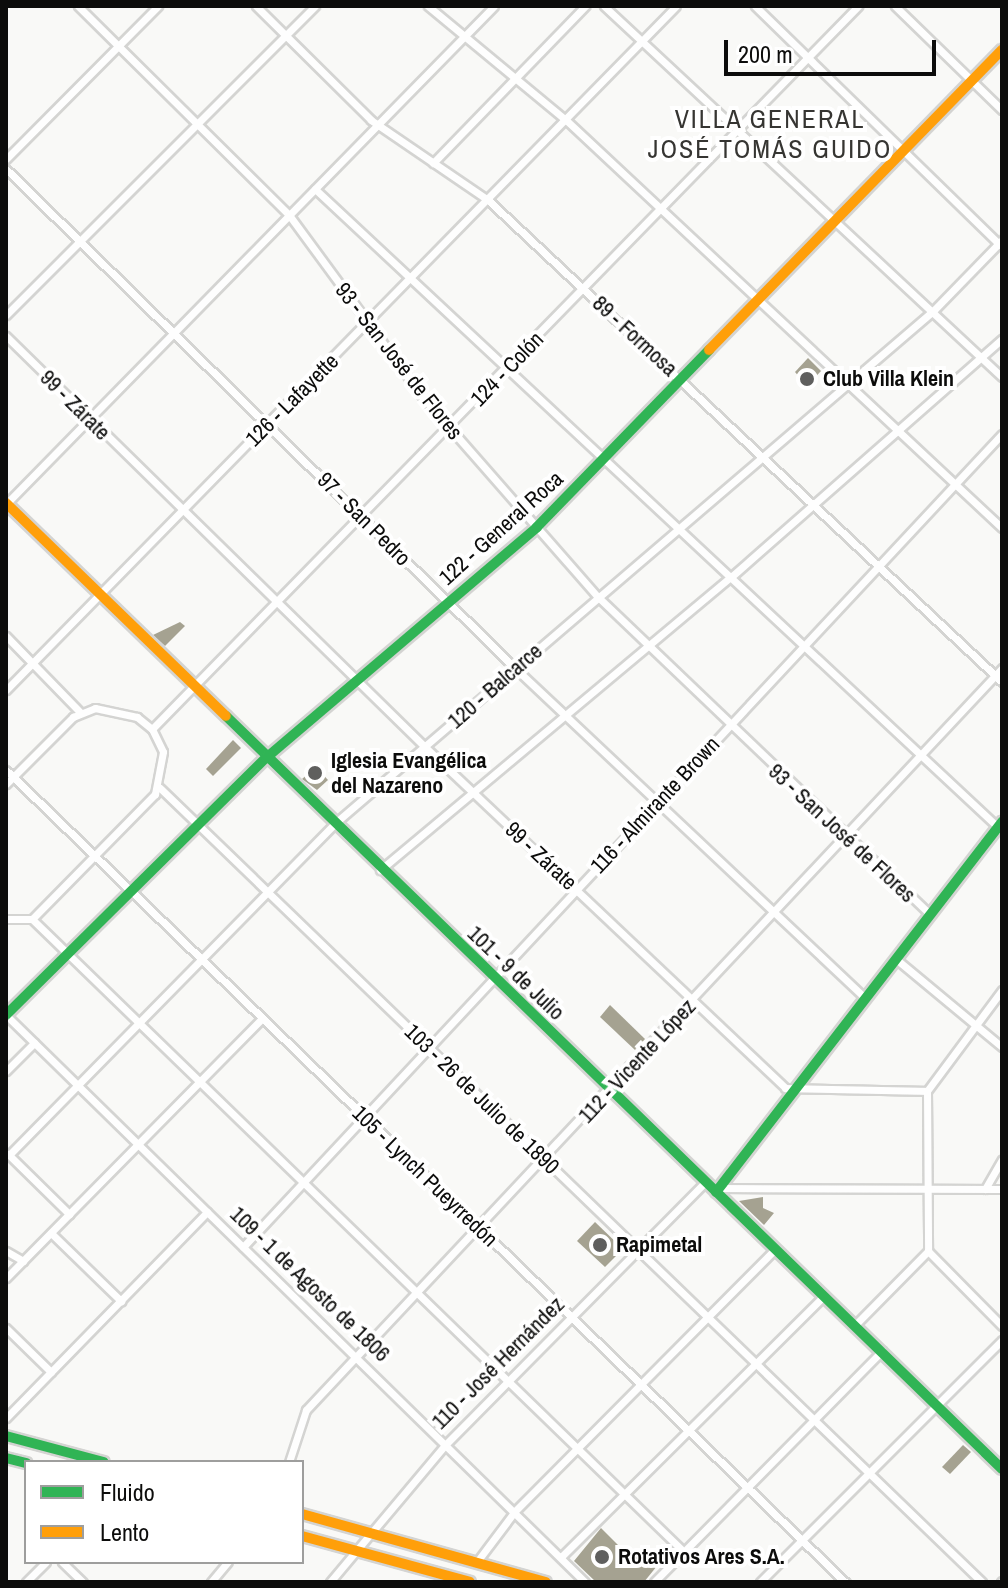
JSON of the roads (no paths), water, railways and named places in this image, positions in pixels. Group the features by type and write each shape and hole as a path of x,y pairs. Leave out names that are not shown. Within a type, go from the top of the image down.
{"street":[{"name":"93 - San José de Flores","path":"78,6 289,215 368,324 449,427 598,597 728,727 930,914"},
{"path":"6,159 158,6"},
{"name":"89 - Formosa","path":"256,6 377,125 488,200 999,679"},
{"path":"6,315 315,6"},
{"path":"428,6 462,39 566,120 1002,528"},
{"path":"6,503 494,6"},
{"path":"433,163 585,6"},
{"path":"604,6 1002,377"},
{"name":"126 - Lafayette","path":"6,690 368,324 676,6"},
{"path":"755,6 1001,244"},
{"name":"124 - Colón","path":"152,729 508,368 858,6"},
{"path":"895,6 1002,110"},
{"name":"122 - General Roca","path":"7,1017 266,758 537,527 1002,50"},
{"name":"97 - San Pedro","path":"6,169 516,669 865,998"},
{"path":"315,189 1001,827 930,914 718,1190"},
{"name":"120 - Balcarce","path":"8,1154 334,824 933,311 1001,244"},
{"name":"99 - Zárate","path":"6,336 425,747 794,1092"},
{"path":"380,870 731,577 1002,339"},
{"name":"116 - Almirante Brown","path":"243,1247 1002,434"},
{"name":"101 - 9 de Julio","path":"6,503 493,980 705,1182 718,1190 1002,1469"},
{"path":"6,636 80,712"},
{"name":"112 - Vicente López","path":"290,1460 306,1410 922,755 999,679 1002,668"},
{"path":"6,784 80,712 116,708 152,729 164,759 160,788 32,919"},
{"name":"105 - Lynch Pueyrredón","path":"6,770 260,1020 365,1117 845,1582"},
{"name":"103 - 26 de Julio de 1890","path":"160,788 266,895 545,1159 982,1582"},
{"path":"6,919 32,919 198,1084 419,1292 681,1549"},
{"path":"896,959 1002,1047"},
{"path":"1002,990 927,1091 928,1251 1002,1326"},
{"name":"109 - 1 de Agosto de 1806","path":"7,1017 585,1582"},
{"path":"6,1278 260,1020"},
{"path":"6,1071 34,1043"},
{"path":"794,1092 927,1091"},
{"path":"8,1154 69,1214"},
{"path":"985,1189 1002,1160"},
{"name":"110 - José Hernández","path":"330,1582 445,1445 705,1182"},
{"path":"718,1190 1002,1189"},
{"path":"6,1418 207,1212"},
{"path":"51,1233 121,1301"},
{"path":"476,1563 515,1511 775,1249"},
{"path":"6,1251 23,1261"},
{"path":"855,1325 928,1251"},
{"path":"561,1557 824,1296"},
{"path":"6,1328 51,1372"},
{"path":"760,1582 1002,1340"},
{"path":"654,1582 681,1549 882,1351"},
{"path":"6,1436 96,1460"},
{"path":"304,1515 546,1582"},
{"path":"304,1537 470,1582"},
{"path":"26,1582 44,1564"},
{"path":"64,1564 83,1582"},
{"path":"211,1582 226,1564"}],"place":[{"name":"Club Villa Klein","path":"807,379"},
{"name":"Iglesia Evangélica del Nazareno","path":"315,773"},
{"name":"Rapimetal","path":"600,1245"},
{"name":"Rotativos Ares S.A.","path":"602,1557"}],"district":[{"name":"VILLA GENERAL JOSÉ TOMÁS GUIDO","path":"770,134"}]}
